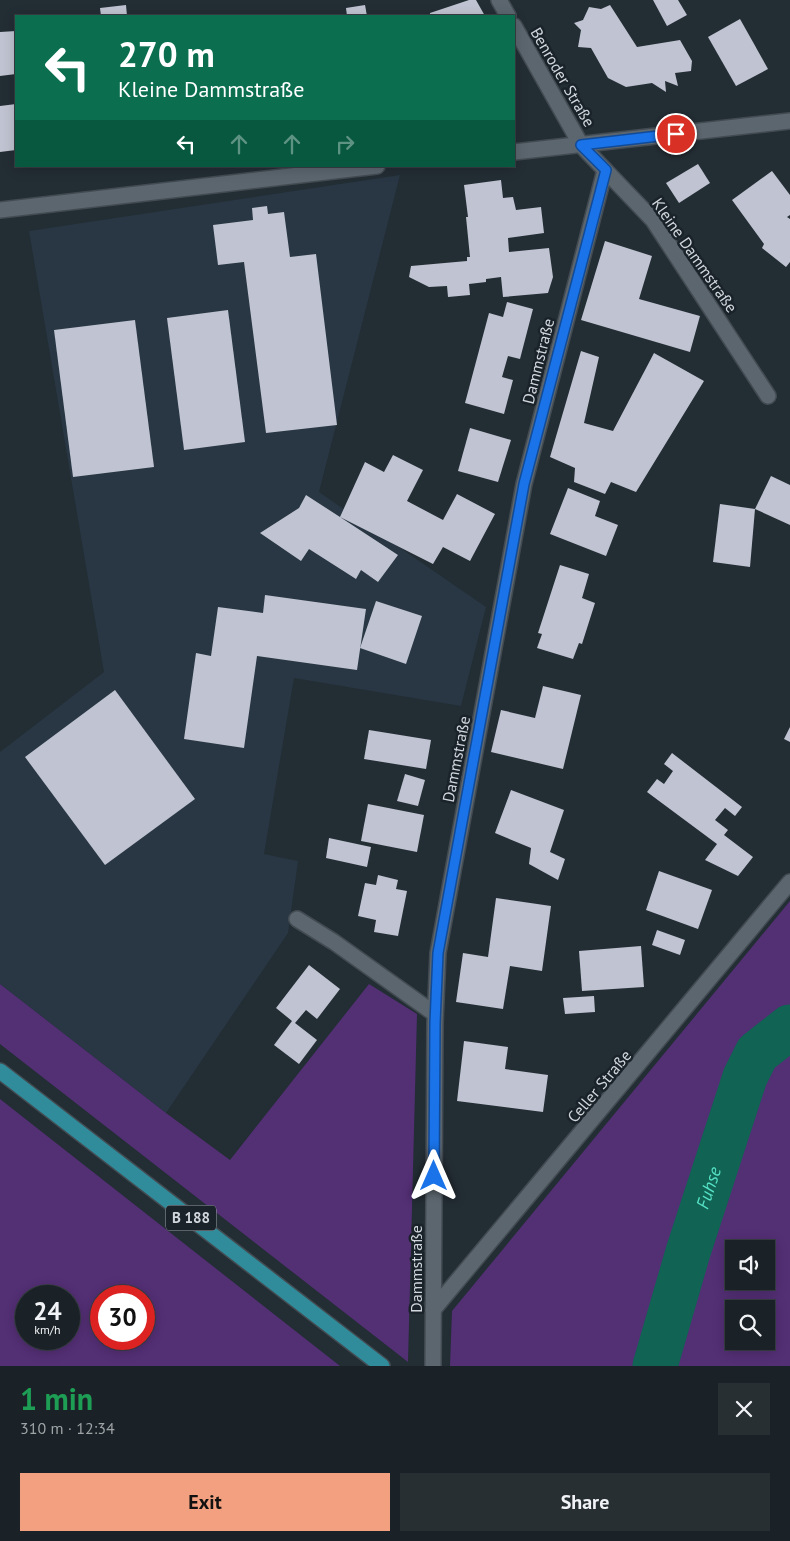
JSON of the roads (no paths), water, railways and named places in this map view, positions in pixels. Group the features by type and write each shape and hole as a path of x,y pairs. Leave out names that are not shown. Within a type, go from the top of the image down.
{"main road":[{"name":"B 188","path":"0,1071 382,1366"}],"street":[{"path":"499,0 507,15"},
{"name":"Benroder Straße","path":"515,28 581,145"},
{"path":"515,152 790,121"},
{"name":"Kleine Dammstraße","path":"581,145 653,220 768,396"},
{"path":"0,210 368,167"},
{"name":"Dammstraße","path":"433,1366 435,1014 438,953 524,484 606,170"},
{"name":"Celler Straße","path":"433,1310 790,882"},
{"path":"297,919 334,942 435,1014"}],"waterway":[{"name":"Fuhse","path":"655,1366 688,1252 745,1077 757,1053 790,1027"}]}
